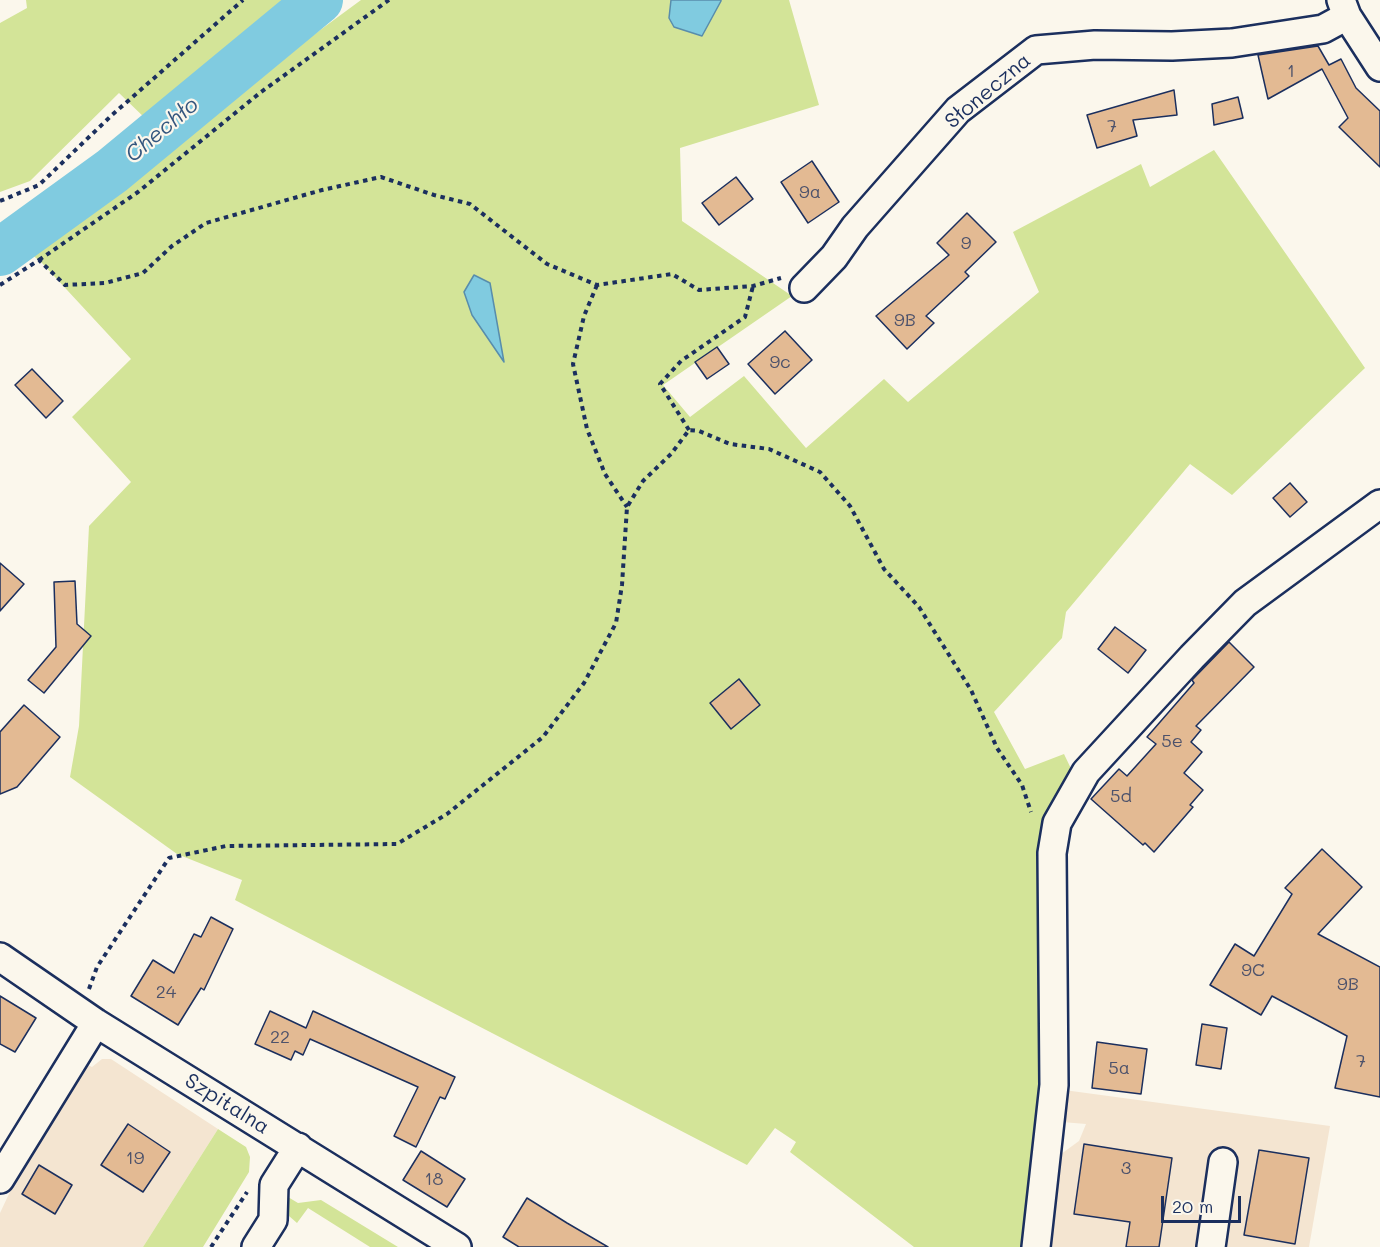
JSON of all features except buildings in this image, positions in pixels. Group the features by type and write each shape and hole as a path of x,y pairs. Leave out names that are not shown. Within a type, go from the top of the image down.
{"street":[{"name":"Słoneczna","path":"804,288 834,257 855,227 958,110 1036,50 1095,45 1172,46 1232,43 1323,29 1344,8"},
{"path":"1344,8 1380,67"},
{"path":"1036,1247 1054,1085 1052,853 1057,823 1086,772 1245,603 1380,504"},
{"name":"Szpitalna","path":"0,957 96,1023 457,1247"},
{"path":"0,1179 96,1023"},
{"path":"256,1247 273,1220 274,1185 298,1147"},
{"path":"1211,1247 1223,1162"}],"path":[{"path":"0,201 39,185 112,115 243,0"},
{"path":"0,285 138,192 261,92 389,0"},
{"path":"39,260 65,285 105,283 143,273 172,246 206,223 322,190 381,177 434,195 470,204 547,264 597,285 672,274 699,290 753,286 745,317 681,361 660,384 689,430"},
{"path":"597,285 584,316 573,364 587,429 605,474 627,507"},
{"path":"87,994 97,967 169,858 226,846 397,844 447,814 543,737 584,683 616,623 622,585 627,507 643,481 671,454 689,430"},
{"path":"689,430 699,431 730,444 769,448 820,472 850,506 884,569 919,607 971,690 997,748 1022,785 1035,822 1052,853"},
{"path":"212,1247 252,1183"}],"shaded area":[{"path":"102,1059 111,1059 218,1129 143,1247 0,1247 0,1213 16,1179 88,1065 92,1067"},
{"path":"1064,1090 1330,1126 1309,1247 1047,1247 1057,1157 1079,1141 1086,1124 1062,1122"}],"green space":[{"path":"26,0 297,0 149,122 119,93 30,181 0,192 0,23 27,8"},
{"path":"361,0 789,0 819,105 680,148 682,221 792,296 663,385 690,417 744,376 806,448 884,379 908,402 1039,292 1013,232 1141,164 1150,187 1214,150 1365,368 1232,495 1190,464 1066,612 1062,638 994,712 1025,769 1064,754 1075,777 1064,797 1032,1247 914,1247 790,1152 796,1142 775,1128 747,1165 235,900 242,880 177,854 70,777 79,726 89,526 131,482 72,417 131,359 42,263 24,248"},
{"path":"218,1129 246,1147 250,1157 249,1172 203,1247 143,1247"},
{"path":"288,1197 298,1203 321,1200 398,1247 370,1247 308,1208 297,1223 289,1216 285,1205"}],"water":[{"path":"671,0 721,1 702,36 674,27 669,18"},
{"path":"474,275 490,283 504,362 472,315 464,292"}],"waterway":[{"name":"Chechło","path":"0,252 112,171 319,0"}]}
